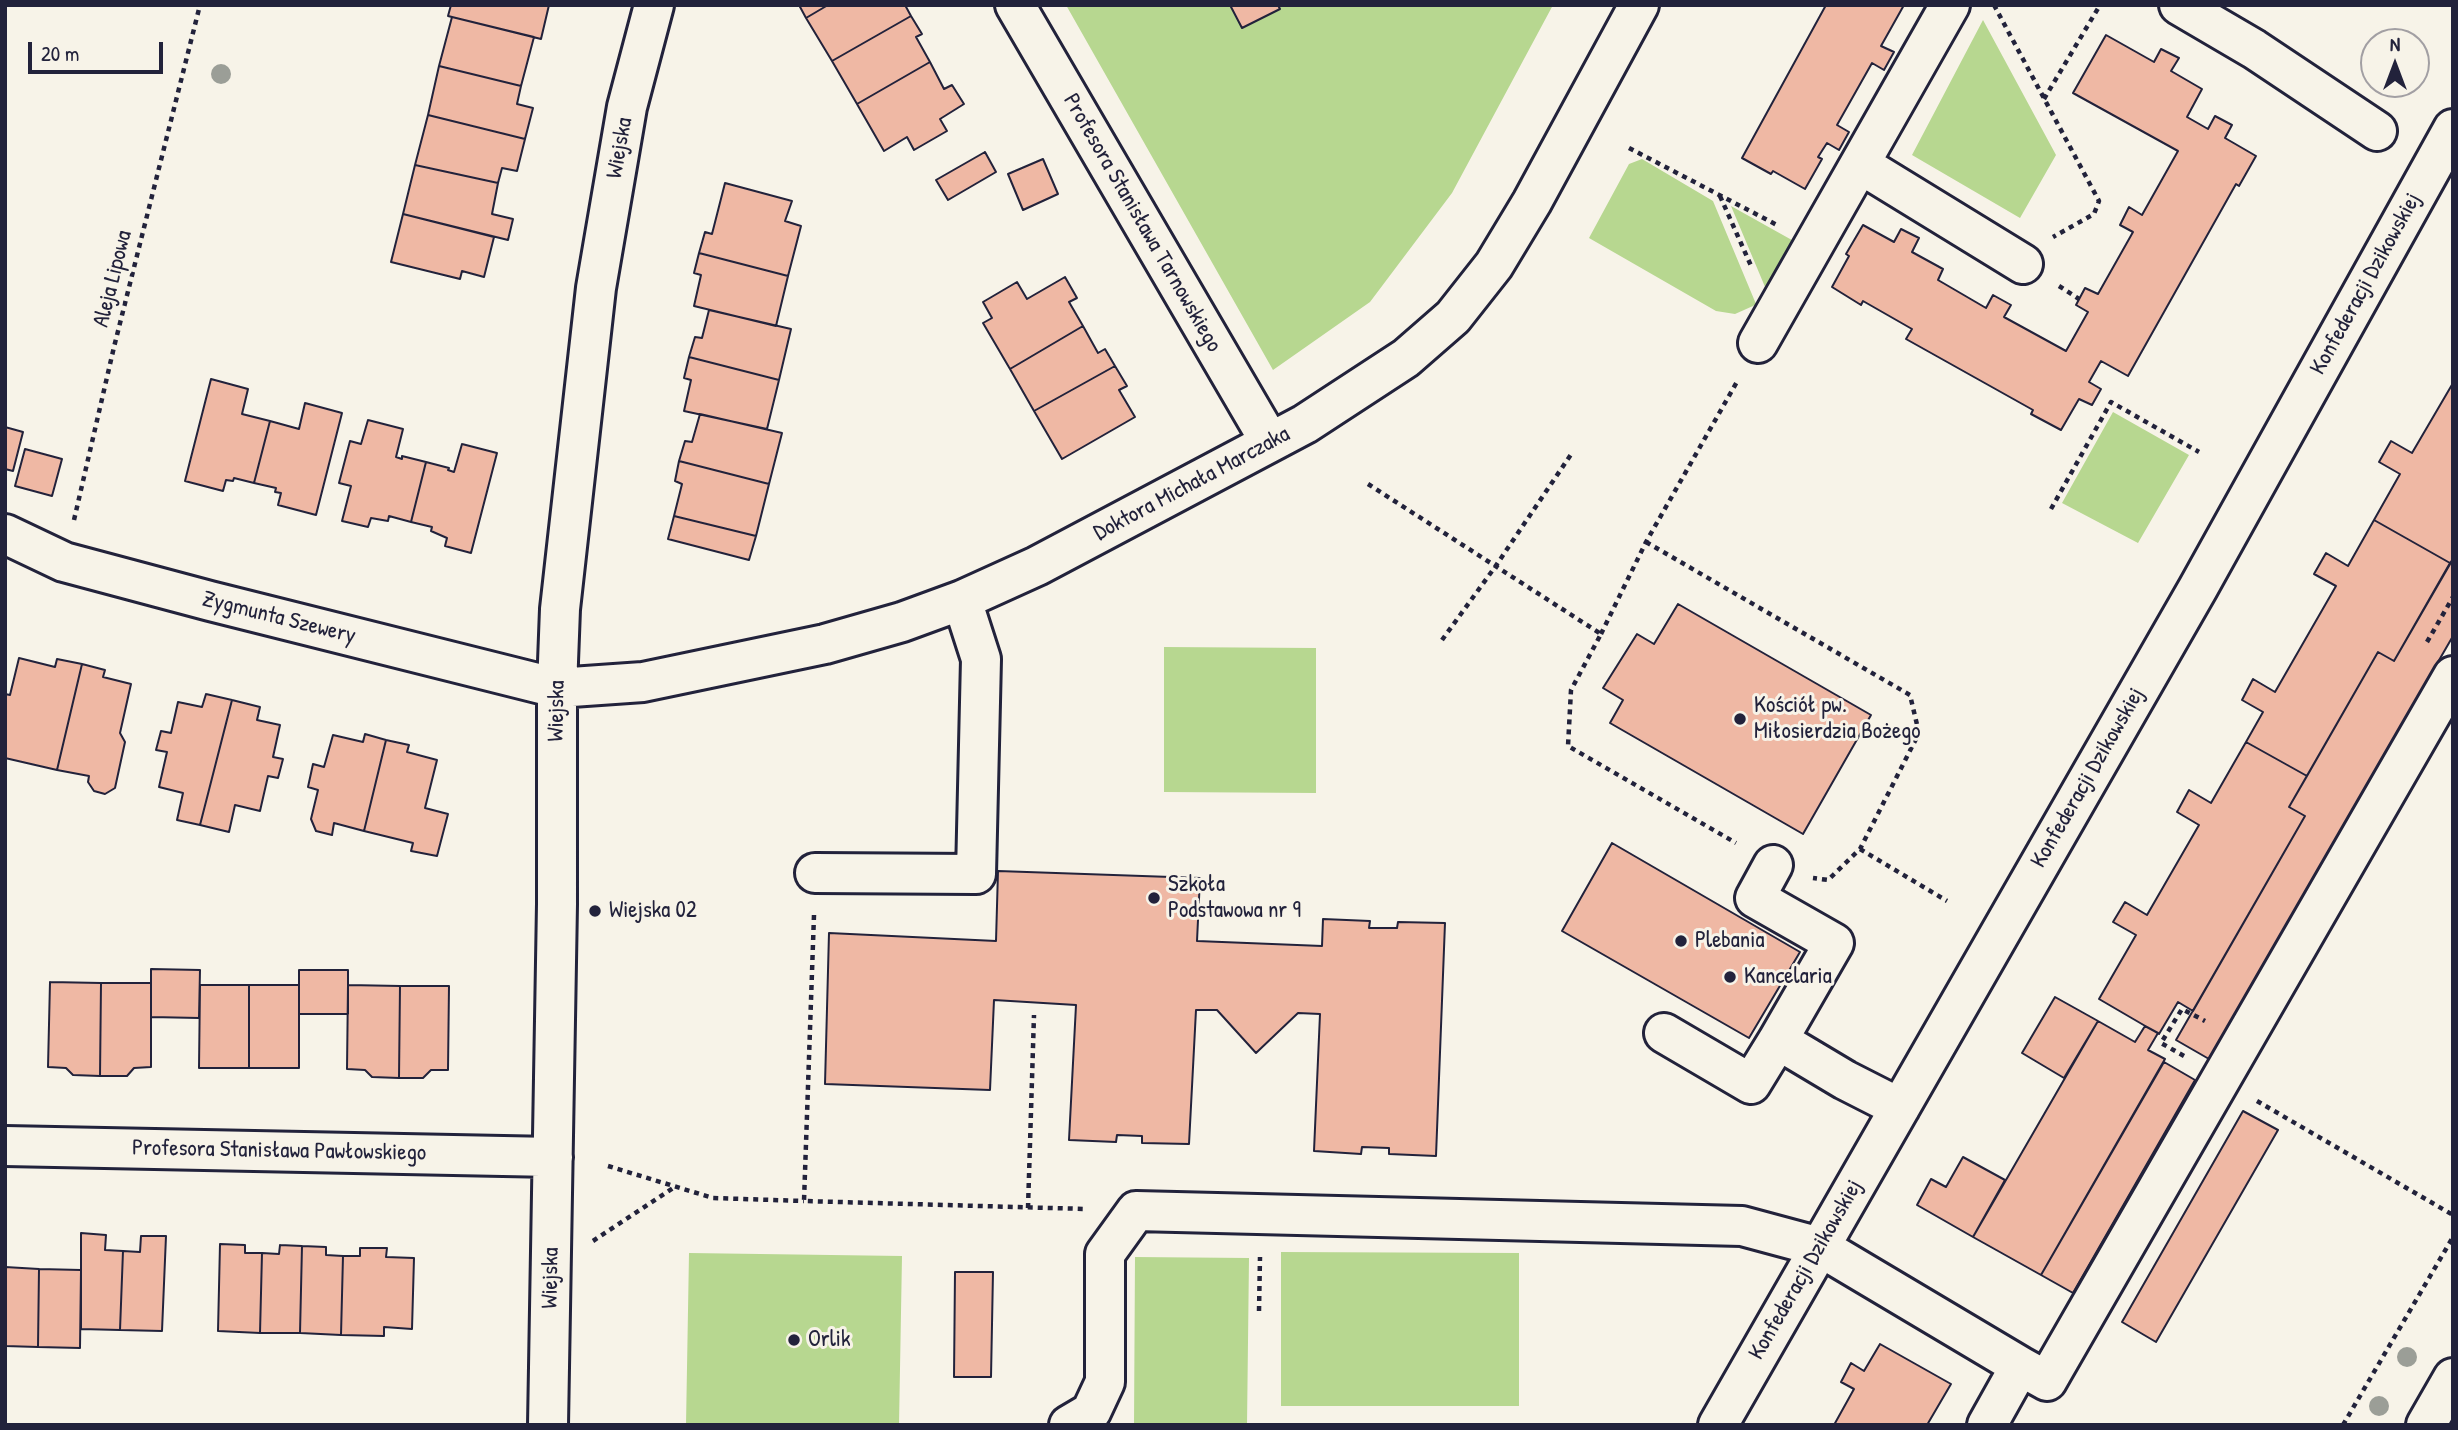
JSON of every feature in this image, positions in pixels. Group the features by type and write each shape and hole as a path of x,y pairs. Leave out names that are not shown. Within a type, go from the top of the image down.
{"street":[{"name":"Wiejska","path":"548,1425 560,609 596,288 627,107 654,5"},
{"name":"Profesora Stanisława Tarnowskiego","path":"1015,5 1270,442"},
{"name":"Doktora Michała Marczaka","path":"557,688 643,682 825,644 902,622 962,600 1037,566 1305,424 1406,358 1453,317 1494,265 1532,202 1639,5"},
{"path":"1766,330 1950,5"},
{"path":"2179,5 2254,50 2377,131"},
{"name":"Konfederacji Dzikowskiej","path":"1718,1425 2198,587 2453,129"},
{"path":"1860,164 2019,262"},
{"name":"Zygmunta Szewery","path":"5,534 64,562 557,688"},
{"path":"815,873 975,874 981,659 962,600"},
{"path":"1987,1425 2038,1366 2220,1079 2453,676"},
{"path":"1664,1033 1751,1084 1834,943 1755,898 1773,865"},
{"path":"1778,1040 1845,1080 1900,1108"},
{"name":"Profesora Stanisława Pawłowskiego","path":"5,1146 553,1157"},
{"path":"1069,1425 1091,1412 1105,1382 1105,1254 1136,1211 1742,1226 1820,1247 2038,1366"},
{"path":"2426,1425 2453,1378"}],"path":[{"name":"Aleja Lipowa","path":"64,562 114,347 200,5"},
{"path":"1994,5 2099,201 2094,214 2019,262"},
{"path":"2045,99 2100,5"},
{"path":"1629,148 1815,244"},
{"path":"1646,542 1910,695 1919,733 1860,849 1828,880 1787,873 1568,746 1571,690 1646,542 1766,330 1720,195"},
{"path":"2051,509 2111,402 2199,452"},
{"path":"1442,640 1572,453"},
{"path":"1368,484 1601,634"},
{"path":"1860,849 1947,901"},
{"path":"804,1201 815,873"},
{"path":"2183,1056 2161,1043 2182,1009 2209,1023"},
{"path":"1028,1208 1034,1015"},
{"path":"2220,1079 2453,1215"},
{"path":"608,1166 713,1198 1136,1211"},
{"path":"586,1245 677,1186"},
{"path":"1259,1311 1261,1214"},
{"path":"2343,1425 2453,1237"}],"green space":[{"path":"1066,5 1553,5 1452,193 1370,302 1273,370"},
{"path":"1983,20 2056,155 2020,218 1912,155"},
{"path":"1642,159 1713,201 1756,304 1735,314 1716,311 1589,238 1629,164"},
{"path":"1731,206 1799,244 1768,294"},
{"path":"2113,412 2189,455 2138,543 2062,503"},
{"path":"1164,647 1316,648 1316,793 1164,792"},
{"path":"1281,1252 1519,1253 1519,1406 1281,1406"},
{"name":"Orlik","path":"689,1253 902,1256 899,1425 686,1425"},
{"path":"1135,1257 1249,1258 1247,1425 1134,1425"}],"building":[{"path":"451,5 549,5 541,39 448,16"},
{"path":"799,5 828,5 806,18"},
{"path":"828,5 905,5 911,16 832,61 806,18"},
{"path":"1230,5 1278,5 1280,9 1242,28"},
{"path":"1826,5 1904,5 1881,46 1894,52 1884,70 1872,63 1837,125 1849,132 1839,150 1827,143 1818,157 1822,159 1805,189 1742,158"},
{"path":"911,16 922,34 916,37 930,62 857,104 832,61"},
{"path":"452,17 534,37 521,86 439,66"},
{"path":"2106,35 2154,62 2161,49 2179,58 2171,71 2202,89 2187,117 2208,129 2215,116 2232,125 2225,138 2256,156 2239,186 2236,184 2128,376 2101,361 2089,382 2101,389 2092,405 2079,399 2061,430 2031,414 2033,410 1906,339 1912,329 1863,301 1861,305 1832,287 1849,256 1846,254 1863,225 1894,242 1901,229 1919,238 1912,252 1943,269 1938,280 1986,308 1993,295 2011,305 2004,317 2066,351 2088,312 2076,305 2085,288 2098,294 2133,232 2120,225 2129,207 2142,215 2178,151 2073,93"},
{"path":"930,62 944,89 952,85 964,104 940,119 947,131 914,150 907,137 884,151 857,104"},
{"path":"439,66 521,86 517,104 533,108 525,139 428,115"},
{"path":"428,115 525,139 517,171 502,168 498,183 415,165"},
{"path":"985,152 996,172 948,200 936,180"},
{"path":"1043,159 1058,194 1023,210 1008,174"},
{"path":"415,165 498,183 492,214 513,219 508,240 403,214"},
{"path":"725,183 792,201 785,221 801,226 788,276 699,253 705,232 712,234"},
{"path":"403,214 494,237 484,277 462,271 460,279 391,262"},
{"path":"699,253 788,276 776,326 694,306 701,275 694,273"},
{"path":"1065,277 1077,298 1069,302 1083,326 1010,369 983,323 992,318 983,302 1017,282 1027,299"},
{"path":"709,310 791,329 779,380 689,357 695,337 702,338"},
{"path":"1083,326 1098,353 1105,349 1115,366 1034,411 1010,369"},
{"path":"689,357 779,380 767,429 684,411 691,380 684,378"},
{"path":"1115,366 1127,386 1119,390 1135,417 1062,459 1034,411"},
{"path":"211,379 248,389 242,414 270,421 254,483 234,478 233,481 226,480 223,491 185,481"},
{"path":"2453,383 2453,559 2450,563 2374,520 2400,474 2379,462 2391,441 2412,453"},
{"path":"305,403 342,413 316,515 278,505 281,493 275,492 276,488 254,483 270,421 299,429"},
{"path":"700,414 782,433 769,484 679,461 685,441 692,442"},
{"path":"368,420 403,429 396,457 426,462 411,522 389,516 388,521 371,518 368,527 342,521 351,486 339,483 350,441 361,444"},
{"path":"5,427 23,432 13,471 5,469"},
{"path":"462,444 497,453 471,553 445,546 447,538 431,531 432,527 411,522 426,462 454,472"},
{"path":"25,449 62,459 52,496 15,486"},
{"path":"679,461 769,484 756,536 674,516 682,484 675,481"},
{"path":"674,516 756,536 749,560 668,539"},
{"path":"2374,520 2450,563 2394,661 2378,652 2307,776 2246,742 2263,712 2242,700 2253,679 2275,692 2336,586 2314,574 2326,553 2348,566"},
{"path":"2453,559 2453,636 2209,1059 2176,1040 2305,816 2289,807 2378,652 2394,661"},
{"name":"Kościół pw. Miłosierdzia Bożego","path":"1678,604 1871,715 1803,834 1610,723 1623,700 1603,688 1637,634 1654,644"},
{"path":"19,658 55,667 57,659 82,664 57,770 5,758 5,694 10,695"},
{"path":"82,664 105,670 103,677 131,684 120,733 125,742 115,788 105,794 94,791 88,782 89,776 57,770"},
{"path":"206,694 232,700 200,825 177,820 183,793 159,787 167,752 156,750 161,731 171,733 178,702 202,707"},
{"path":"232,700 260,707 257,720 280,725 273,757 283,759 278,778 268,776 260,811 235,805 229,832 200,825"},
{"path":"365,734 386,740 364,831 334,823 332,835 316,831 311,819 318,790 308,787 313,764 324,767 333,735 363,742"},
{"path":"386,740 409,745 407,752 437,760 425,808 448,814 437,856 411,851 413,843 364,831"},
{"path":"2246,742 2307,776 2289,807 2305,816 2193,1011 2178,1002 2159,1034 2099,999 2136,935 2113,922 2125,902 2147,915 2199,825 2177,812 2189,790 2211,803"},
{"name":"Plebania","path":"1612,843 1800,952 1749,1038 1562,931"},
{"path":"998,871 1200,878 1197,941 1322,946 1323,919 1370,921 1369,928 1397,928 1398,922 1445,923 1436,1156 1389,1154 1389,1148 1362,1147 1361,1154 1314,1151 1320,1014 1298,1013 1256,1053 1217,1010 1196,1010 1189,1144 1142,1143 1142,1136 1117,1135 1116,1142 1069,1140 1076,1005 994,1000 990,1090 825,1084 829,933 996,941"},
{"path":"151,969 200,970 199,1018 151,1017"},
{"path":"299,970 348,970 348,1014 299,1014"},
{"path":"50,982 101,983 100,1076 73,1075 66,1068 48,1067"},
{"path":"101,983 151,983 151,1067 134,1068 127,1076 100,1076"},
{"path":"200,985 249,985 249,1068 199,1068"},
{"path":"249,985 299,985 299,1068 249,1068"},
{"path":"348,985 400,986 399,1078 372,1077 365,1070 347,1069"},
{"path":"400,986 449,986 448,1070 431,1070 423,1078 399,1078"},
{"path":"2055,997 2098,1021 2064,1078 2022,1053"},
{"path":"2098,1021 2135,1042 2145,1026 2158,1033 2148,1050 2165,1059 2041,1275 1973,1237"},
{"path":"2164,1062 2195,1080 2073,1293 2041,1275"},
{"path":"2243,1111 2278,1130 2156,1342 2122,1322"},
{"path":"1963,1157 2005,1180 1973,1237 1917,1205 1931,1179 1946,1187"},
{"path":"81,1233 106,1235 105,1250 123,1251 120,1330 81,1329"},
{"path":"141,1236 166,1236 162,1331 120,1330 123,1251 140,1252"},
{"path":"220,1244 245,1245 245,1253 262,1253 260,1333 218,1331"},
{"path":"280,1245 302,1246 300,1333 260,1333 262,1253 279,1254"},
{"path":"302,1246 326,1247 326,1255 343,1256 341,1335 300,1333"},
{"path":"360,1248 387,1248 386,1257 414,1258 412,1329 384,1327 384,1336 341,1335 343,1256 360,1256"},
{"path":"5,1267 39,1269 38,1347 5,1346"},
{"path":"39,1269 81,1270 80,1348 38,1347"},
{"path":"955,1272 993,1272 991,1377 954,1377"},
{"path":"1880,1344 1951,1384 1927,1425 1834,1425 1854,1389 1841,1382 1851,1363 1864,1371"}],"place":[{"name":"Kościół pw. Miłosierdzia Bożego","path":"1740,719"},
{"name":"Szkoła Podstawowa nr 9","path":"1154,898"},
{"name":"Wiejska 02","path":"595,911"},
{"name":"Plebania","path":"1681,941"},
{"name":"Kancelaria","path":"1730,977"},
{"name":"Orlik","path":"794,1340"}]}
